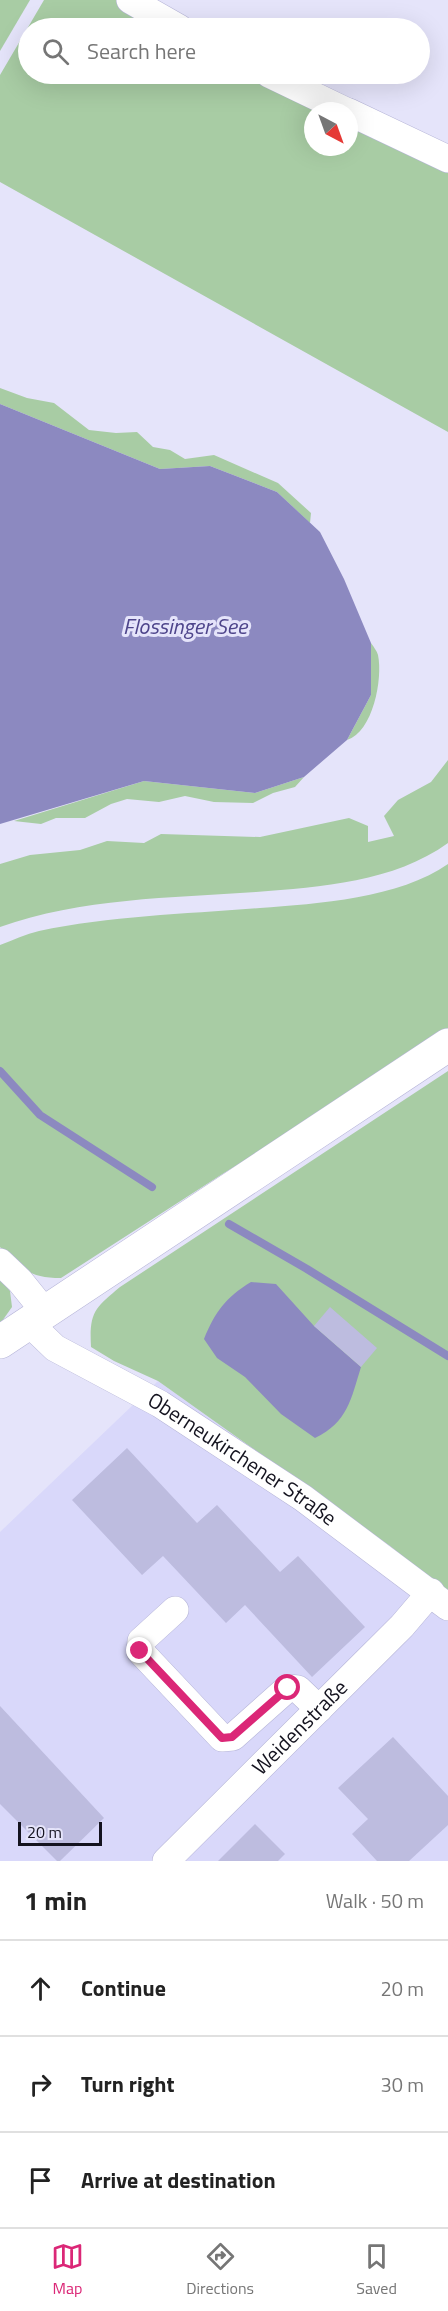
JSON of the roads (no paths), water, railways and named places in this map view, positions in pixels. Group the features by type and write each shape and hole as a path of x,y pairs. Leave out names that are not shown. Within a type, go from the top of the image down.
{"main road":[{"path":"0,1342 448,1045"}],"street":[{"path":"130,0 162,18"},
{"path":"290,84 327,102"},
{"path":"358,117 448,159"},
{"name":"Oberneukirchener Straße","path":"0,1262 20,1281 55,1348 160,1404 303,1498 439,1599"},
{"name":"Weidenstraße","path":"166,1861 402,1626 439,1599"},
{"path":"175,1610 141,1641 140,1651 222,1738 232,1737 288,1688 298,1689 319,1709"}],"water":[{"name":"Flossinger See","path":"0,404 160,469 210,466 277,492 320,532 344,579 371,643 371,695 347,740 304,777 255,793 144,781 0,824"},
{"path":"251,1282 276,1284 314,1326 361,1367 347,1409 335,1425 315,1438 281,1414 245,1377 217,1358 204,1339 222,1306"}],"waterway":[{"path":"0,1071 40,1115 152,1187"},
{"path":"229,1224 448,1356"}]}
